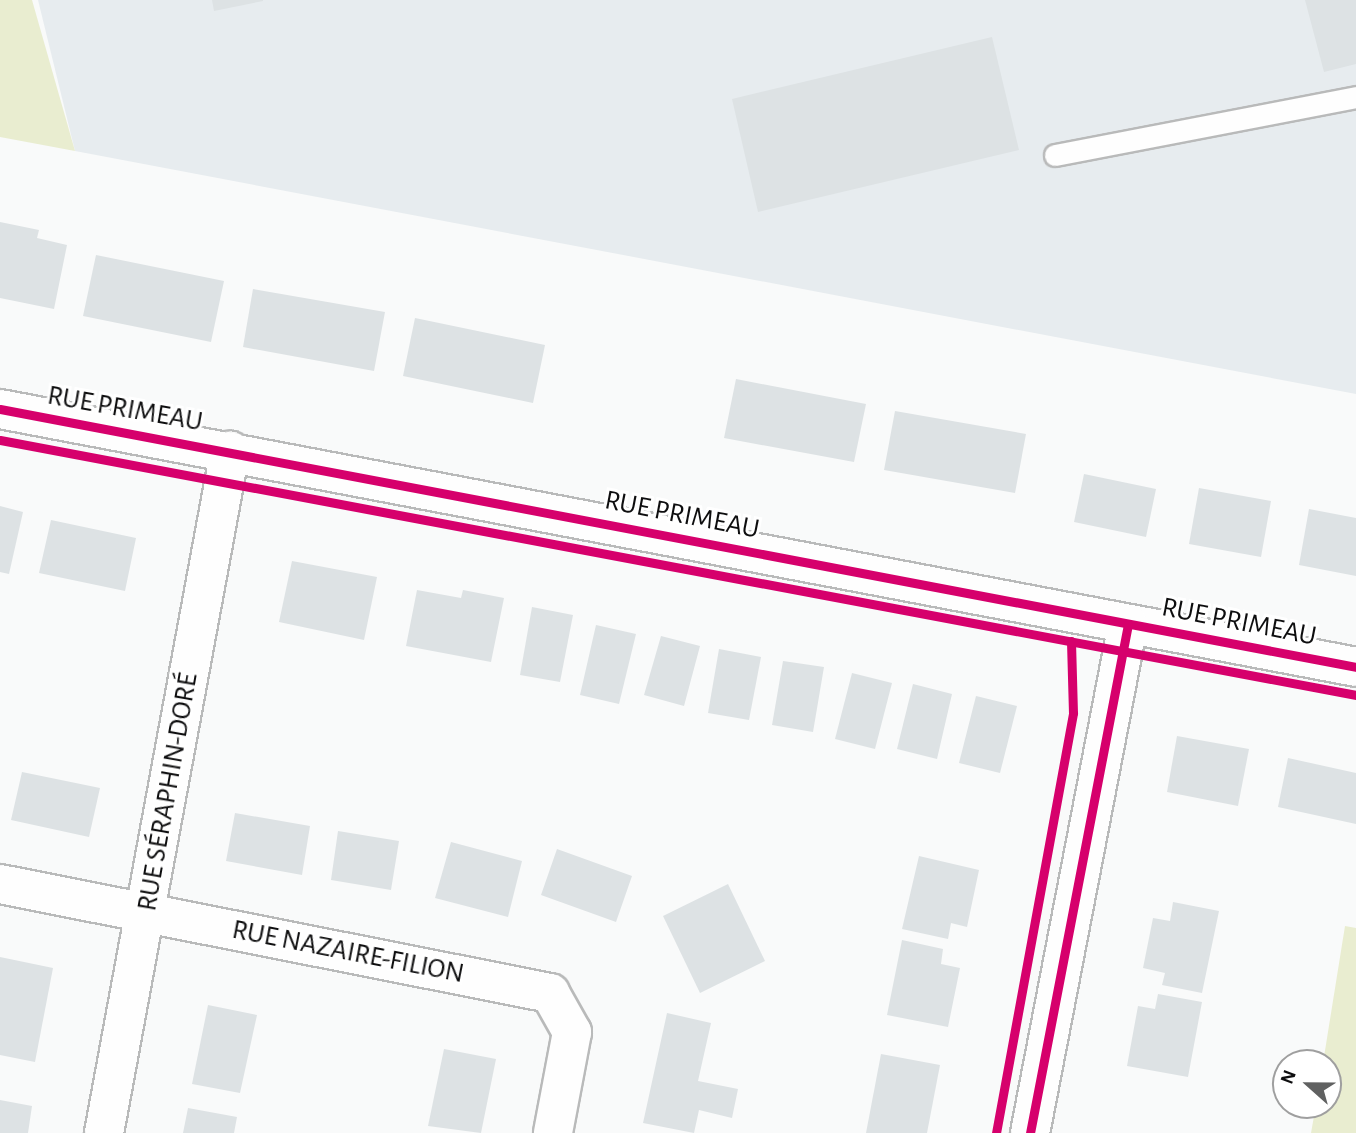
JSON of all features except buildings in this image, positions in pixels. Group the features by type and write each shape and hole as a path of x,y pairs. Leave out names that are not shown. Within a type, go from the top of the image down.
{"street":[{"name":"RUE PRIMEAU","path":"0,409 1356,667"},
{"name":"RUE SÉRAPHIN-DORÉ","path":"104,1133 230,451"},
{"path":"1030,1133 1128,624"},
{"name":"RUE NAZAIRE-FILION","path":"0,884 550,993 572,1032 553,1133"}],"lane":[{"path":"1055,155 1356,97"}],"shaded area":[{"path":"38,0 1356,0 1356,394 75,151"}],"green space":[{"path":"0,0 32,0 75,151 0,137"},
{"path":"1345,926 1356,928 1356,1133 1311,1133 1314,1119 1342,1119 1342,1049 1325,1049"}],"cycle path":[{"path":"0,409 1356,667"},
{"path":"0,440 1356,695"},
{"path":"1030,1133 1128,624"},
{"path":"996,1133 1073,713 1071,641"}]}
